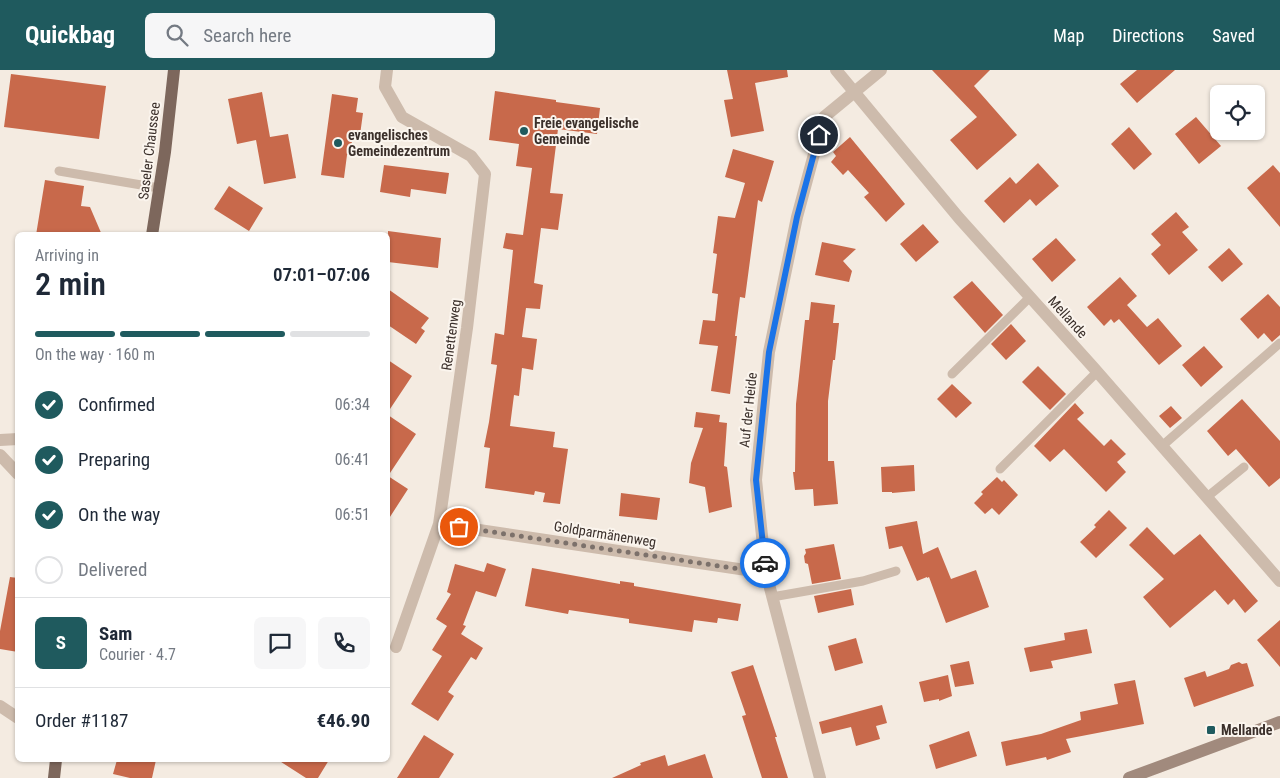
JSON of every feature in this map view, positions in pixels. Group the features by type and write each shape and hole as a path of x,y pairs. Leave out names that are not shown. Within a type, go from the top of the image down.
{"main road":[{"name":"Saseler Chaussee","path":"152,232 174,70"},
{"path":"54,778 56,762"}],"street":[{"name":"Renettenweg","path":"387,70 385,87 402,117 471,156 486,174 467,328 439,524 396,646"},
{"name":"Mellande","path":"836,70 959,218 1280,581"},
{"name":"Auf der Heide","path":"820,778 766,573 756,480 769,352 797,217 824,117 881,70"},
{"path":"0,440 15,439"},
{"path":"0,455 15,471"},
{"name":"Goldparmänenweg","path":"439,524 766,573"},
{"path":"0,706 15,716"},
{"path":"1129,778 1280,722"}],"lane":[{"path":"60,172 159,188"},
{"path":"952,374 1030,297"},
{"path":"1162,446 1280,343"},
{"path":"1000,470 1097,372"},
{"path":"1207,497 1244,467"},
{"path":"772,597 864,581 896,571"}],"building":[{"path":"727,70 787,70 788,77 755,83 764,131 731,137 724,100 733,99"},
{"path":"932,70 990,70 974,86 1017,135 977,170 950,140 977,117"},
{"path":"1137,70 1175,70 1137,103 1120,84"},
{"path":"11,74 106,86 99,139 4,127"},
{"path":"495,91 600,108 597,134 558,129 550,193 563,194 558,230 541,228 534,283 543,285 540,309 526,308 522,337 537,339 533,370 522,368 519,396 514,395 510,426 555,432 553,447 568,449 560,504 543,502 545,493 535,491 534,495 485,488 490,448 484,447 497,365 491,364 495,333 504,335 513,250 503,248 506,233 523,235 532,168 516,166 519,144 489,140"},
{"path":"262,92 270,137 288,134 296,178 264,184 256,140 237,144 228,99"},
{"name":"evangelisches Gemeindezentrum","path":"332,94 358,98 356,112 363,113 360,135 353,134 350,155 347,155 344,178 321,175"},
{"path":"1196,117 1210,133 1210,140 1216,140 1221,146 1199,164 1175,134"},
{"path":"1129,127 1152,154 1134,170 1111,144"},
{"path":"850,137 905,204 886,222 864,197 869,193 848,170 843,175 831,162 836,156 833,152"},
{"path":"733,149 774,161 762,202 758,200 745,298 740,297 730,394 711,391 718,346 699,344 703,320 715,321 718,294 712,293 717,254 713,253 718,216 735,218 745,183 725,177"},
{"path":"1038,163 1059,186 1036,206 1030,199 1004,223 984,201 1010,177 1016,184"},
{"path":"384,165 449,173 446,194 411,189 410,197 380,192"},
{"path":"1273,165 1280,173 1280,227 1247,188"},
{"path":"45,180 84,186 81,206 90,207 101,232 36,232"},
{"path":"229,186 263,208 249,231 214,209"},
{"path":"1176,212 1189,227 1182,232 1198,250 1169,275 1151,254 1161,245 1151,234"},
{"path":"923,224 939,242 916,262 900,244"},
{"path":"388,231 441,238 438,268 390,262 390,232"},
{"path":"1056,238 1076,260 1052,282 1032,259"},
{"path":"822,242 856,249 843,261 852,271 849,282 815,275"},
{"path":"1229,248 1243,264 1222,282 1208,267"},
{"path":"1120,277 1137,296 1127,305 1147,327 1158,318 1182,346 1159,365 1119,319 1114,323 1111,319 1104,326 1087,307"},
{"path":"972,281 1003,315 985,333 953,297"},
{"path":"390,290 429,318 421,328 425,331 416,344 390,326"},
{"path":"1268,294 1280,307 1280,335 1272,342 1264,333 1258,339 1240,319"},
{"path":"811,302 835,305 833,323 839,323 828,401 828,461 834,461 838,504 814,506 813,489 795,490 793,472 795,472 796,404 805,320 809,320"},
{"path":"1011,324 1026,341 1006,360 991,344"},
{"path":"1204,346 1223,367 1201,387 1182,365"},
{"path":"390,361 412,376 390,409"},
{"path":"1038,366 1066,394 1050,410 1022,382"},
{"path":"952,384 972,403 956,418 937,399"},
{"path":"1242,399 1280,441 1280,478 1269,487 1236,449 1228,456 1207,431"},
{"path":"1075,403 1084,413 1077,419 1104,446 1111,439 1126,454 1117,462 1126,472 1106,492 1064,449 1050,462 1034,446"},
{"path":"1171,406 1182,418 1170,428 1159,416"},
{"path":"696,412 720,415 719,422 727,423 724,466 727,467 732,507 709,513 705,487 689,483 691,463 703,428 694,427"},
{"path":"390,416 416,434 390,473"},
{"path":"914,465 915,491 882,492 881,467"},
{"path":"390,477 408,489 390,517"},
{"path":"997,477 1002,482 1004,480 1018,495 999,515 992,508 985,514 974,503 983,494 981,492"},
{"path":"621,493 660,498 657,520 619,516"},
{"path":"1109,510 1127,528 1096,558 1080,542 1096,527 1094,525"},
{"path":"917,521 923,554 938,547 951,579 976,570 989,607 946,623 929,577 917,581 902,546 889,549 885,527"},
{"path":"1147,527 1174,555 1200,534 1258,601 1245,613 1234,599 1228,605 1215,590 1170,628 1143,597 1164,579 1129,545"},
{"path":"834,544 841,579 812,584 808,564 805,563 805,549"},
{"path":"487,563 506,569 496,597 476,591 463,625 466,626 461,634 483,648 476,660 471,657 448,692 454,696 438,721 411,704 442,656 432,650 447,626 436,619 451,594 447,592 455,564 484,572"},
{"path":"532,568 620,584 620,581 634,583 634,586 741,604 738,621 718,618 717,623 694,620 692,632 629,623 629,619 569,610 568,614 525,606"},
{"path":"10,577 15,578 15,652 0,649 0,631"},
{"path":"851,589 854,605 818,613 814,596"},
{"path":"1280,620 1280,667 1257,640"},
{"path":"1087,629 1092,653 1051,661 1053,668 1030,672 1024,648 1065,640 1064,633"},
{"path":"856,638 863,663 835,671 828,646"},
{"path":"969,661 974,684 955,687 950,665"},
{"path":"1239,662 1242,664 1247,663 1254,686 1194,707 1184,678 1205,671 1207,677 1229,669 1231,665"},
{"path":"753,665 777,737 775,737 788,778 762,778 742,716 746,715 731,672"},
{"path":"948,675 952,696 939,701 939,699 924,702 919,682"},
{"path":"1135,680 1144,724 1066,739 1071,752 1047,760 1046,757 1006,766 1001,742 1041,734 1081,720 1080,712 1118,704 1114,684"},
{"path":"882,705 887,723 876,726 880,739 856,746 851,727 822,734 819,722"},
{"path":"969,731 977,756 936,769 929,745"},
{"path":"424,735 454,754 439,778 397,778"},
{"path":"705,754 713,778 612,778 641,765 640,763 665,755 668,766"},
{"path":"116,762 156,762 152,778 130,778 113,774"},
{"path":"281,762 328,762 318,778 306,778"}],"way so far":[{"path":"459,527 766,573 765,563"}],"place":[{"name":"Freie evangelische Gemeinde","path":"524,131"},
{"name":"evangelisches Gemeindezentrum","path":"338,143"},
{"name":"Mellande","path":"1211,730"}],"route":[{"path":"765,563 756,480 769,352 797,217 819,135"}]}
